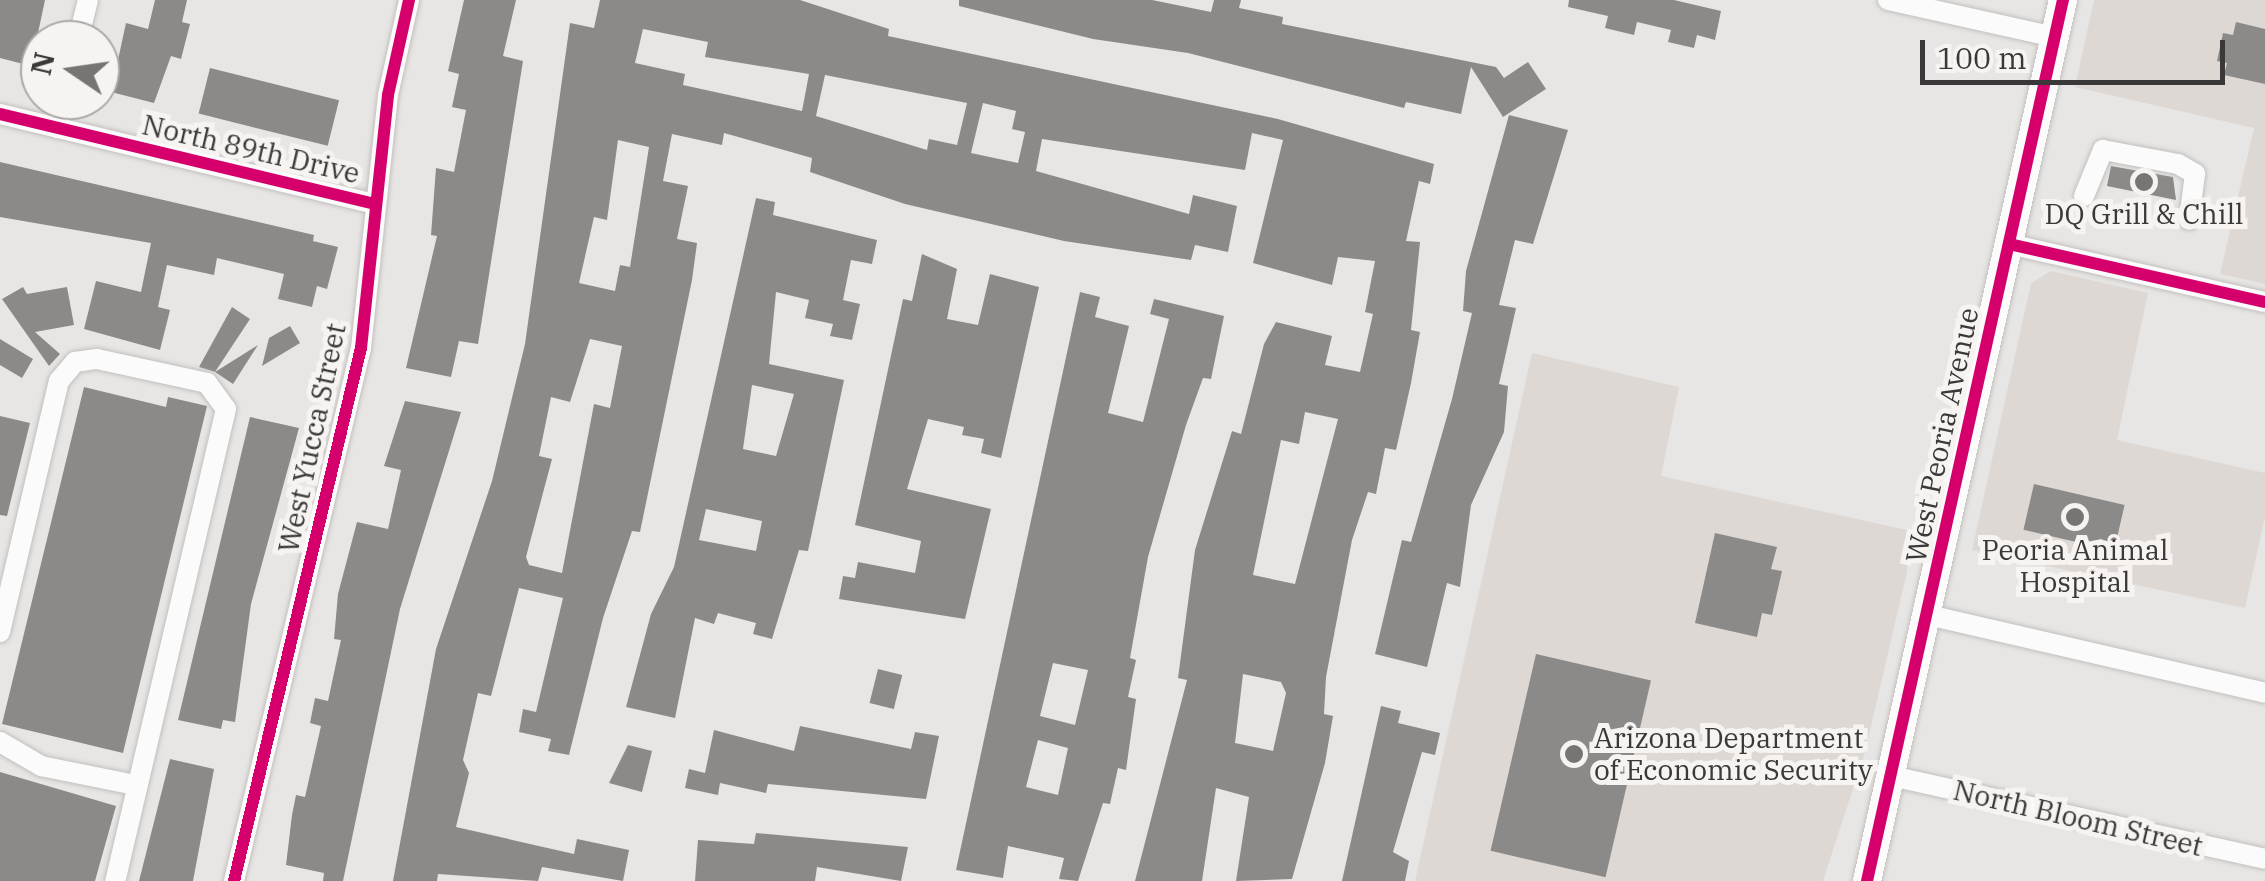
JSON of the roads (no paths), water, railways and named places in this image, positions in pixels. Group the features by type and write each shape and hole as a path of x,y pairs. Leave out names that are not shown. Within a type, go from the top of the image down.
{"main road":[{"name":"West Peoria Avenue","path":"1867,881 2063,0"}],"street":[{"name":"West Yucca Street","path":"234,881 354,378 374,204 409,0"},
{"path":"1888,0 2055,37"},
{"name":"North 89th Drive","path":"0,114 374,204"},
{"path":"58,128 60,120"},
{"path":"2084,196 2104,150 2178,164 2194,174 2188,220"},
{"path":"2009,244 2265,302"},
{"path":"0,632 58,381 75,362 97,358 206,383 226,409 115,881"},
{"path":"1928,614 2265,694"},
{"path":"0,742 41,766 135,785"},
{"name":"North Bloom Street","path":"1891,776 2265,859"}],"place":[{"name":"DQ Grill & Chill","path":"2144,182"},
{"name":"Peoria Animal Hospital","path":"2075,517"},
{"name":"Arizona Department of Economic Security","path":"1574,754"}]}
